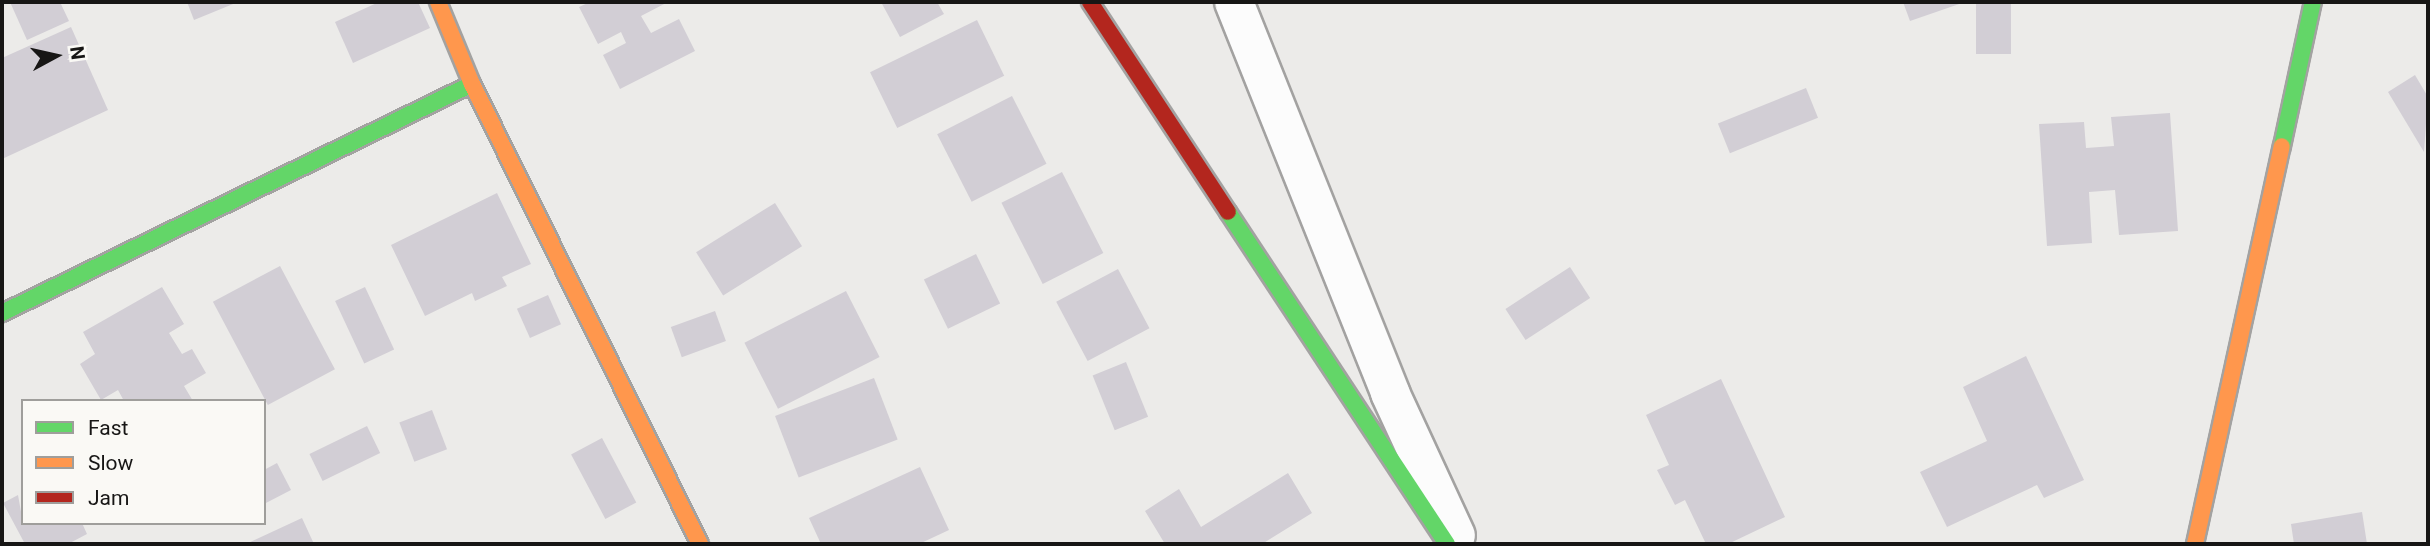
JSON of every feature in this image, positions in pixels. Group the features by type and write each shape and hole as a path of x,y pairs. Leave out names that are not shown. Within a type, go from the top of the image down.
{"street":[{"path":"439,2 472,84 701,544"},
{"path":"1090,2 1447,544"},
{"path":"1234,2 1390,393 1459,544"},
{"path":"2195,544 2313,2"},
{"path":"2,313 472,84"}],"building":[{"path":"10,2 60,2 69,21 27,40"},
{"path":"187,2 238,2 194,20"},
{"path":"379,2 418,2 430,28 353,63 335,22"},
{"path":"590,2 668,2 641,16 651,33 679,19 695,51 620,89 603,55 626,43 621,32 598,44 579,7"},
{"path":"881,2 937,2 944,14 900,37"},
{"path":"1903,2 1965,2 1910,21"},
{"path":"1976,2 2011,2 2011,54 1976,54"},
{"path":"977,20 1004,76 897,128 870,72"},
{"path":"71,27 108,110 2,159 2,58"},
{"path":"2415,75 2428,97 2424,152 2388,92"},
{"path":"1806,88 1818,118 1730,153 1718,124"},
{"path":"1012,96 1047,164 972,202 937,134"},
{"path":"2170,113 2178,231 2119,235 2115,190 2089,192 2092,243 2047,246 2039,124 2084,122 2086,148 2114,146 2111,117"},
{"path":"1062,172 1103,253 1043,284 1001,203"},
{"path":"497,193 531,264 502,277 507,286 475,301 472,293 425,316 391,245"},
{"path":"775,203 802,246 723,296 696,252"},
{"path":"976,254 1000,303 948,329 924,279"},
{"path":"280,266 335,369 268,405 213,302"},
{"path":"1570,267 1590,298 1526,340 1505,309"},
{"path":"1118,269 1149,328 1088,361 1056,302"},
{"path":"162,287 184,324 169,333 182,354 192,349 206,373 184,386 192,399 123,399 118,390 100,399 80,364 95,354 83,332"},
{"path":"365,287 394,350 364,363 335,301"},
{"path":"846,291 880,357 778,409 744,343"},
{"path":"548,295 561,324 530,338 517,309"},
{"path":"715,311 726,341 682,357 671,327"},
{"path":"2026,356 2084,480 2044,498 2037,485 1947,527 1920,472 1987,441 1963,387"},
{"path":"1126,362 1148,417 1115,430 1093,375"},
{"path":"874,378 898,440 799,478 775,416"},
{"path":"1721,379 1785,517 1728,544 1706,544 1685,500 1675,505 1657,470 1669,465 1646,415"},
{"path":"432,410 447,449 414,462 399,423"},
{"path":"367,426 380,453 323,481 309,454"},
{"path":"602,438 636,502 605,519 571,454"},
{"path":"277,463 291,490 266,503 266,469"},
{"path":"920,467 949,530 919,544 821,544 809,518"},
{"path":"1288,473 1312,513 1262,544 1165,544 1145,511 1179,489 1201,527"},
{"path":"18,495 21,525 83,525 87,534 68,544 25,544 3,503"},
{"path":"2362,512 2367,544 2294,544 2291,524"},
{"path":"302,518 314,544 246,544"}],"traffic: fast":[{"path":"2282,146 2313,2"},
{"path":"2,313 472,84"},
{"path":"1228,212 1447,544"}],"traffic: slow":[{"path":"438,2 472,84 700,544"},
{"path":"2195,544 2282,146"}],"traffic: jam":[{"path":"1090,2 1228,212"}]}
